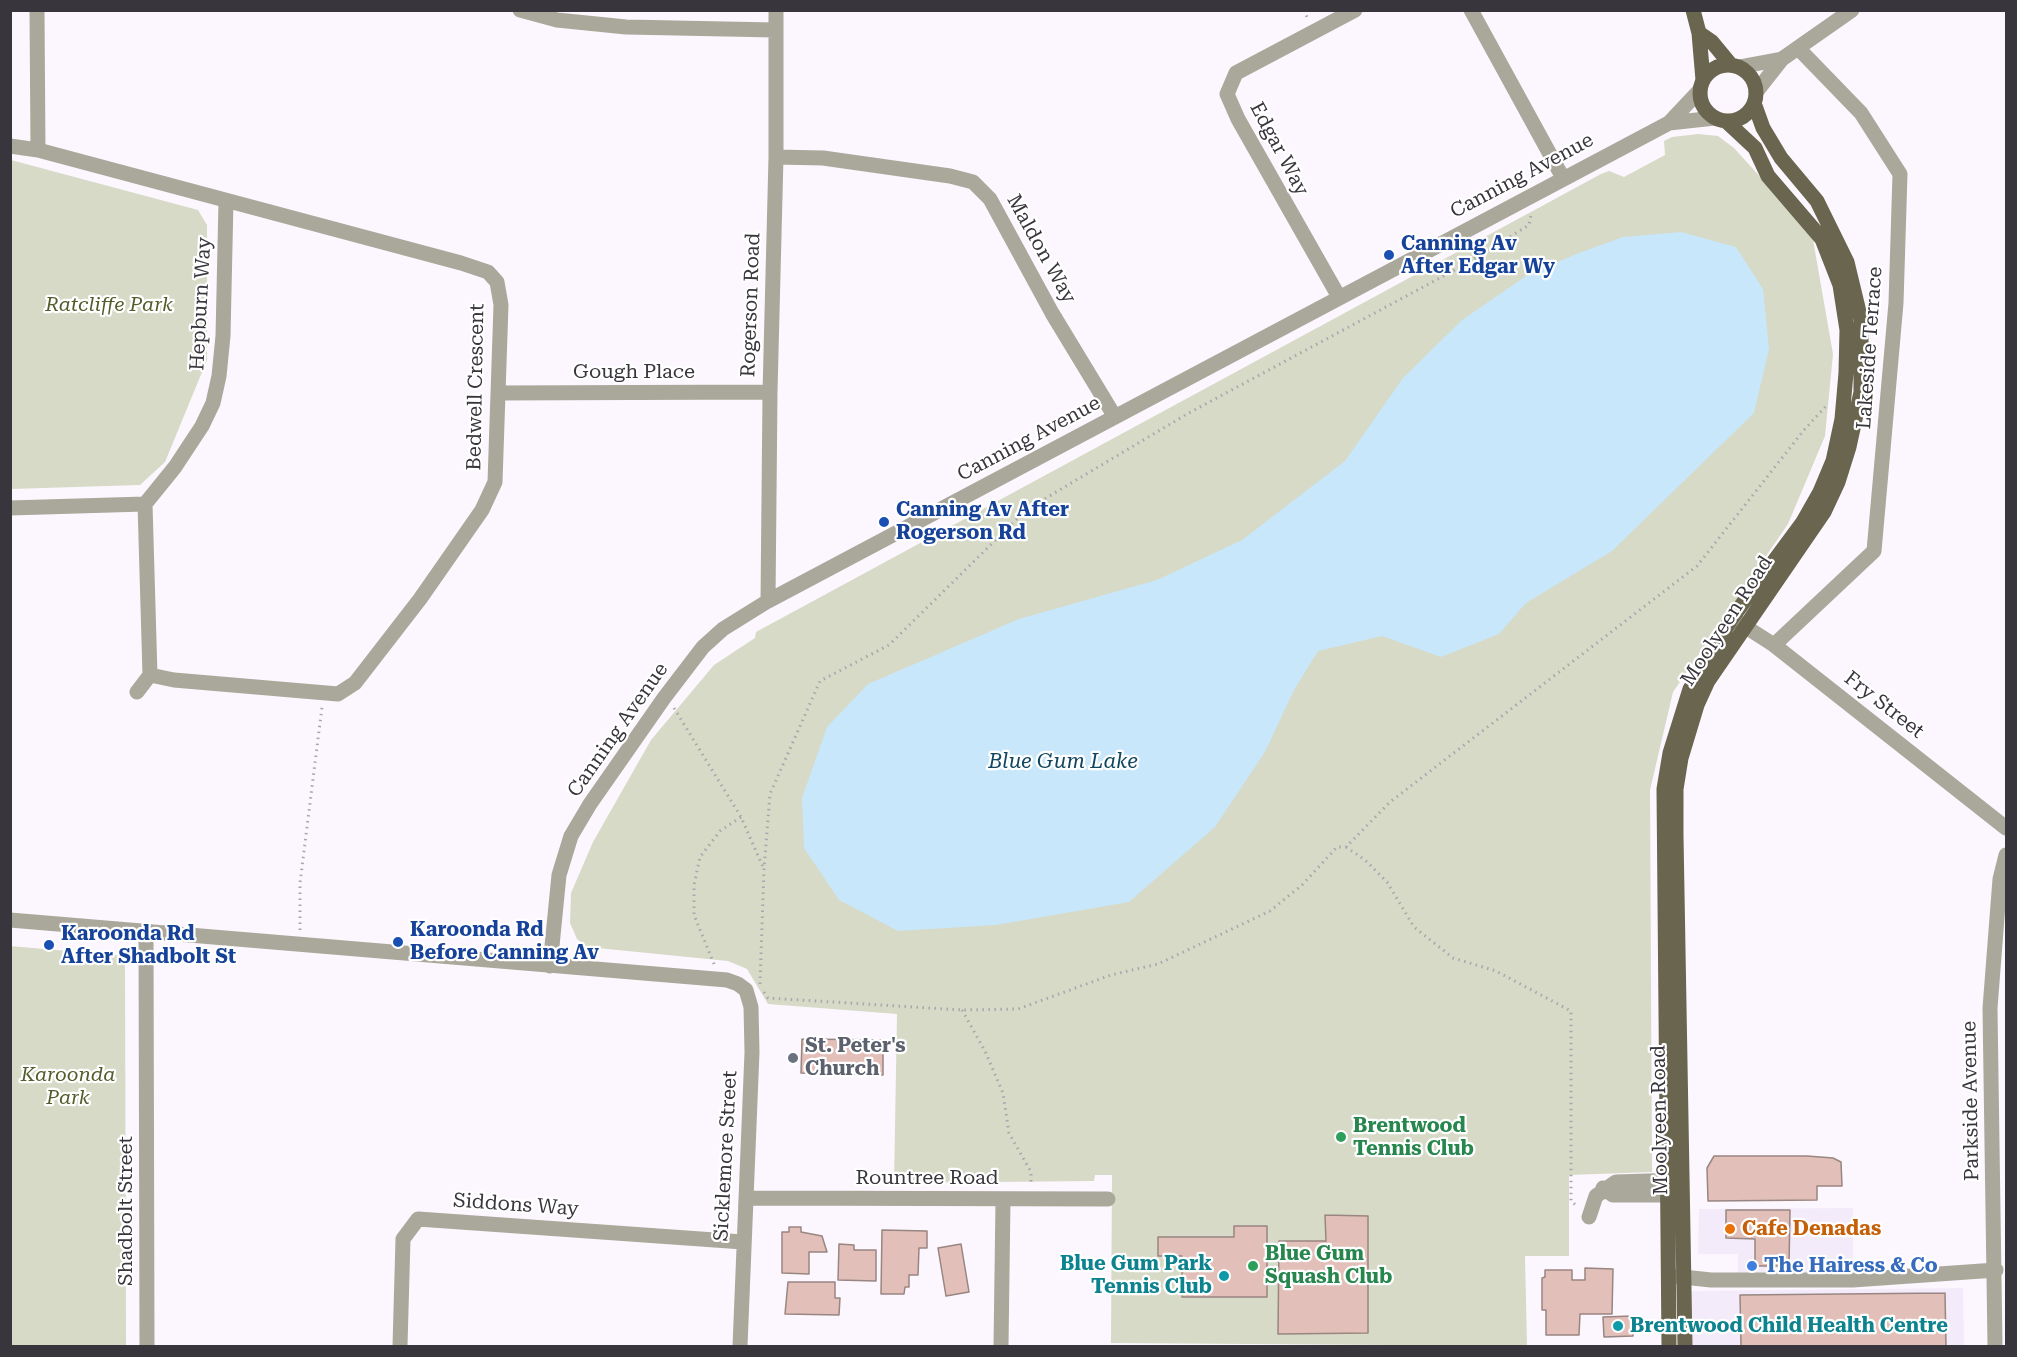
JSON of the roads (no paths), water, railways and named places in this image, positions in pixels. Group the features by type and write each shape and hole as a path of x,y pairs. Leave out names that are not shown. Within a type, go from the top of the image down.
{"main road":[{"path":"1693,10 1699,33 1703,106 1721,119"},
{"path":"1699,33 1751,78 1755,98"},
{"name":"Canning Avenue","path":"1702,85 1715,68 1735,66"},
{"name":"Canning Avenue","path":"1721,119 1743,117 1755,98"},
{"name":"Moolyeen Road","path":"1670,1347 1667,1275 1675,1188 1676,789 1681,758 1697,705 1724,655 1824,512 1838,482 1857,418 1862,371 1861,320 1847,262 1817,201 1781,158 1763,128 1755,98"},
{"name":"Moolyeen Road","path":"1685,1347 1683,1278 1675,1188 1664,789 1670,753 1690,689 1732,618 1803,522 1820,492 1833,461 1844,402 1847,330 1840,285 1822,239 1768,176 1755,148 1721,119"}],"street":[{"path":"37,10 38,150"},
{"path":"520,10 557,20 626,27 775,30"},
{"name":"Rogerson Road","path":"768,601 776,157 776,10"},
{"name":"Edgar Way","path":"1339,297 1238,119 1227,94 1236,74 1355,10"},
{"path":"1472,10 1563,178"},
{"name":"Canning Avenue","path":"1755,98 1782,59 1852,10"},
{"name":"Lakeside Terrace","path":"1774,645 1874,551 1896,303 1900,174 1862,114 1798,48"},
{"name":"Canning Avenue","path":"1735,66 1782,59"},
{"name":"Canning Avenue","path":"550,966 559,875 571,836 590,804 664,698 703,647 723,629 768,601 1669,123 1702,85"},
{"name":"Canning Avenue","path":"1669,123 1721,119"},
{"name":"Bedwell Crescent","path":"10,146 38,150 488,272 497,282 501,305 495,482 482,510 420,599 355,683 338,694 150,675"},
{"name":"Maldon Way","path":"776,157 823,158 950,176 973,182 990,199 1053,313 1115,417"},
{"name":"Hepburn Way","path":"145,504 186,450 202,426 213,403 219,376 223,336 226,201"},
{"name":"Gough Place","path":"499,393 770,392"},
{"path":"10,508 145,504 150,675 137,692"},
{"name":"Fry Street","path":"1732,618 1774,645 2007,828"},
{"name":"Parkside Avenue","path":"1995,1347 1996,1270 1990,1008 2000,879 2007,855"},
{"path":"10,920 550,966"},
{"name":"Shadbolt Street","path":"146,931 147,1347"},
{"name":"Sicklemore Street","path":"550,966 726,980 747,990 751,1007 740,1347"},
{"path":"1990,1008 2007,1013"},
{"path":"1589,1217 1596,1196 1603,1188 1613,1195 1675,1188"},
{"name":"Rountree Road","path":"746,1198 1107,1199"},
{"path":"1001,1347 1003,1200"},
{"name":"Siddons Way","path":"400,1347 403,1239 418,1219 743,1242"},
{"path":"1667,1275 1683,1278 1853,1280 1996,1270"}],"water":[{"name":"Blue Gum Lake","path":"1681,232 1736,247 1763,289 1769,349 1754,413 1612,551 1526,603 1499,634 1441,657 1382,636 1318,651 1294,690 1265,752 1215,827 1129,902 996,925 898,931 839,900 804,848 802,798 827,727 868,684 1019,619 1157,580 1242,540 1345,461 1403,378 1462,320 1529,274 1579,253 1623,237"}],"place":[{"name":"Canning Av After Edgar Wy","path":"1389,255"},
{"name":"Canning Av After Rogerson Rd","path":"884,522"},
{"name":"Karoonda Rd Before Canning Av","path":"398,942"},
{"name":"Karoonda Rd After Shadbolt St","path":"49,945"},
{"name":"St. Peter's Church","path":"793,1058"},
{"name":"Brentwood Tennis Club","path":"1341,1137"},
{"name":"Cafe Denadas","path":"1730,1229"},
{"name":"Blue Gum Squash Club","path":"1253,1266"},
{"name":"The Hairess & Co","path":"1752,1266"},
{"name":"Blue Gum Park Tennis Club","path":"1224,1276"},
{"name":"Brentwood Child Health Centre","path":"1618,1326"}],"park label":[{"name":"Ratcliffe Park","path":"109,305"},
{"name":"Karoonda Park","path":"68,1086"}]}
